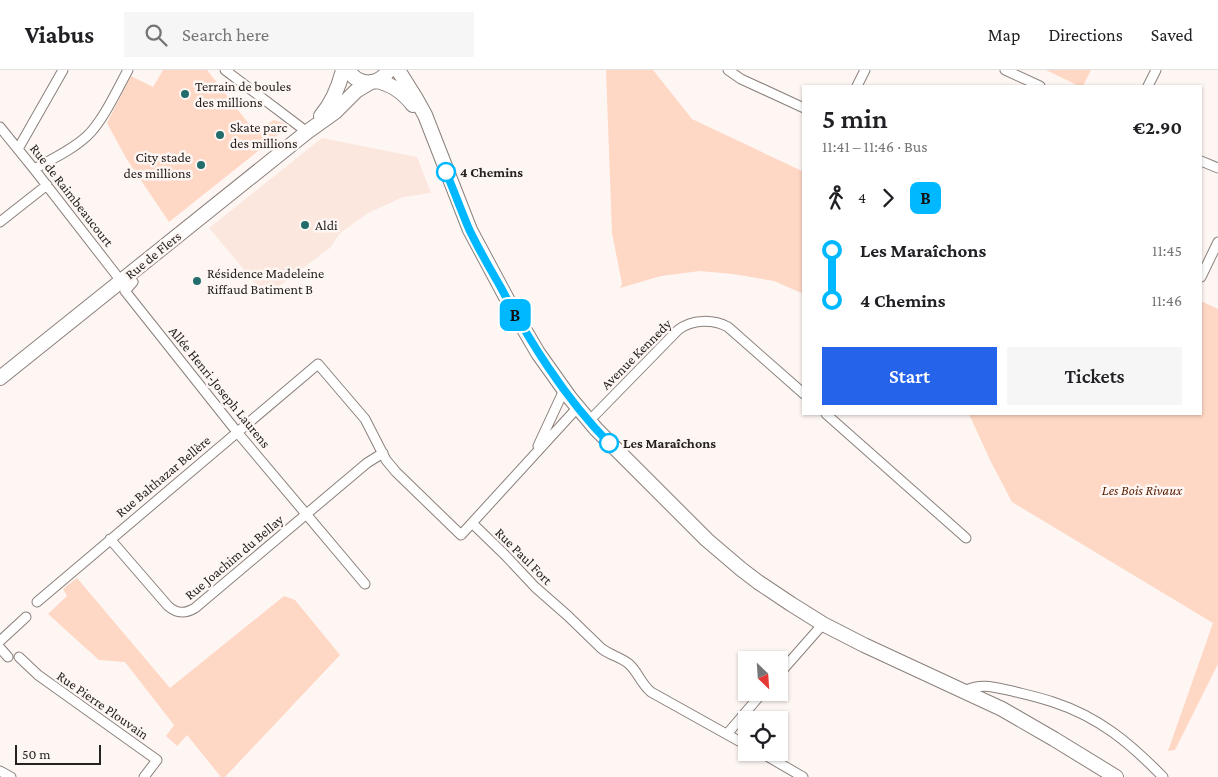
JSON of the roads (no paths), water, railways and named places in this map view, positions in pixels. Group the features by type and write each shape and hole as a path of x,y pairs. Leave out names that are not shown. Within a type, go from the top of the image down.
{"street":[{"path":"18,149 63,70"},
{"path":"34,169 69,150 88,136 101,119 128,70"},
{"name":"Rue de Flers","path":"307,132 325,112 340,82 343,70"},
{"path":"348,70 358,80 393,86 405,96 422,118 435,142"},
{"name":"Rue de Flers","path":"0,378 307,132 335,112 356,92 383,78 389,70"},
{"path":"398,70 420,106 429,126 466,222 521,325 564,390 589,421 632,466 716,548 758,582 791,604 864,645 1002,709 1028,723 1109,775"},
{"path":"728,70 741,79 802,107"},
{"path":"858,85 865,70"},
{"path":"1148,85 1156,70"},
{"path":"227,71 307,132"},
{"path":"1010,71 1038,85"},
{"name":"Rue de Raimbeaucourt","path":"0,127 124,278"},
{"path":"1202,161 1218,168"},
{"path":"0,222 46,185"},
{"path":"1202,275 1218,242"},
{"name":"Allée Henri-Joseph Laurens","path":"124,278 133,282 125,291 237,432 365,584"},
{"name":"Avenue Kennedy","path":"589,421 678,330 686,325 697,322 717,323 728,328 802,392"},
{"name":"Rue Balthazar Bellère","path":"38,602 318,364 365,419 383,453"},
{"path":"534,454 564,390"},
{"path":"383,453 391,466 406,483 461,535 578,407"},
{"path":"827,415 966,538"},
{"name":"Rue Joachim du Bellay","path":"110,539 168,606 177,612 186,613 195,608 367,464 383,453"},
{"name":"Rue Paul Fort","path":"472,523 535,587 605,652 628,663 651,692 738,741"},
{"path":"0,641 26,617"},
{"path":"788,664 824,624"},
{"path":"0,648 8,656"},
{"name":"Rue Pierre Plouvain","path":"19,657 43,679 157,760 144,777"},
{"path":"964,691 973,687 994,687 1066,706 1123,739 1163,777"},
{"path":"726,734 755,701"},
{"path":"775,761 803,777"},
{"path":"0,771 10,777"}],"place":[{"name":"Terrain de boules des millions","path":"185,94"},
{"name":"Skate parc des millions","path":"220,135"},
{"name":"City stade des millions","path":"201,165"},
{"name":"4 Chemins","path":"446,172"},
{"name":"Aldi","path":"305,225"},
{"name":"Résidence Madeleine Riffaud Batiment B","path":"197,281"},
{"name":"Les Maraîchons","path":"609,443"}],"park label":[{"name":"Les Bois Rivaux","path":"1142,490"}]}
